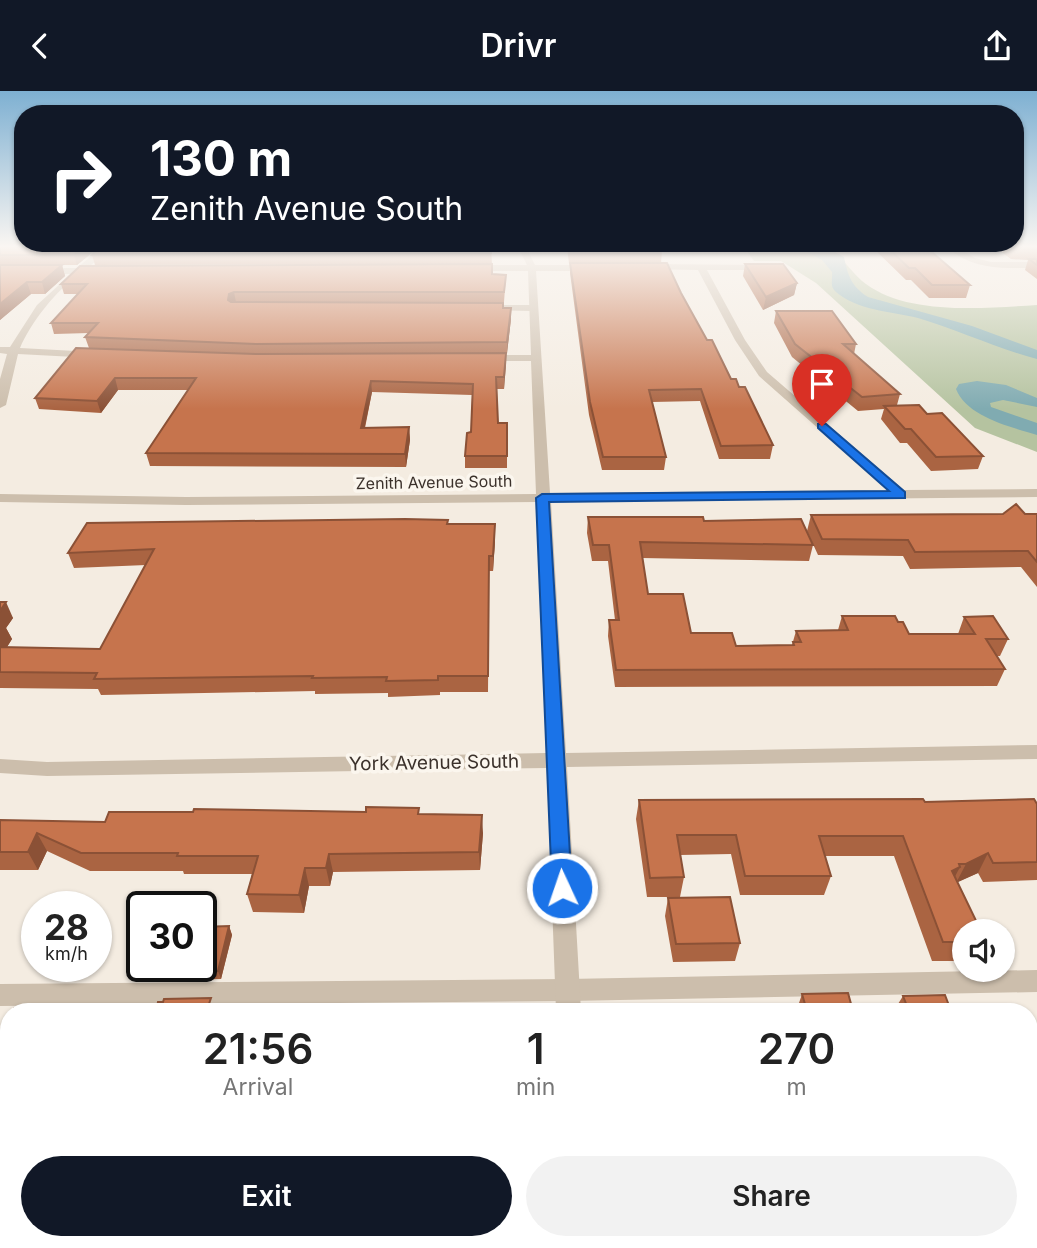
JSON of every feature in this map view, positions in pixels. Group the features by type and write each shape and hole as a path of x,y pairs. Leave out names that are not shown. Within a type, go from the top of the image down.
{"street":[{"path":"0,405 13,351 39,308 47,301"},
{"path":"533,301 568,1001"},
{"path":"719,301 740,340 763,373 901,495"},
{"path":"464,308 533,308"},
{"path":"0,351 108,356"},
{"path":"466,358 535,358"},
{"name":"Zenith Avenue South","path":"0,498 200,501 1037,493"},
{"name":"York Avenue South","path":"0,766 47,769 1037,752"},
{"path":"0,995 568,1001 1037,981"}],"green space":[{"path":"836,301 904,301 948,308 1037,305 1037,452 975,428"}],"water":[{"path":"850,301 882,301 972,326 1037,350 1037,359 918,318"},
{"path":"977,381 1006,385 1037,398 1037,407 1003,400 990,403 991,407 1037,423 1037,435 991,419 970,407 956,389 959,384"}],"building":[{"path":"71,301 503,303 503,308 511,308 507,342 257,344 85,337 98,323 51,323"},
{"path":"575,301 685,301 707,340 712,340 731,379 736,379 739,387 745,387 773,445 721,446 701,389 649,390 666,457 603,457 590,402"},
{"path":"776,311 832,311 856,344 843,344 900,394 862,397 795,344"},
{"path":"76,348 257,354 506,353 504,377 496,377 498,423 507,423 507,456 465,456 467,433 471,432 473,384 371,381 361,428 409,427 405,454 146,453 196,378 115,378 97,401 35,398"},
{"path":"919,405 927,414 942,413 983,456 936,457 911,429 905,429 884,406"},
{"path":"1016,504 1025,514 1037,514 1037,562 1028,551 915,552 908,540 822,539 811,515 1003,514"},
{"path":"588,517 703,517 704,521 801,519 813,545 640,542 648,594 683,594 691,633 732,633 736,646 794,645 793,642 801,642 796,631 848,630 842,616 895,616 898,622 903,622 909,634 975,634 964,617 993,616 1008,639 986,639 1005,669 616,670 609,620 619,620 609,545 593,545"},
{"path":"448,520 447,524 495,524 493,556 489,556 488,676 438,676 438,680 386,681 387,677 312,678 313,676 94,679 97,673 0,672 0,647 100,649 154,549 68,553 87,523"},
{"path":"923,799 925,802 1034,799 1037,804 1037,862 993,863 988,853 966,864 959,864 960,867 952,871 975,919 952,919 952,942 943,942 903,836 819,836 831,876 745,876 736,835 677,835 684,877 650,878 639,800"},
{"path":"366,807 419,808 418,814 482,815 479,852 329,854 326,868 305,868 299,895 247,894 258,856 81,853 37,833 28,852 0,852 0,820 105,822 109,812 193,812 194,809 366,812"},
{"path":"730,897 740,943 676,944 668,898"},
{"path":"217,926 229,926 218,971 217,971"},
{"path":"848,993 851,1003 805,1003 802,994"},
{"path":"945,995 948,1003 906,1003 903,996"},
{"path":"211,998 209,1003 158,1003 164,999"}],"route":[{"path":"562,888 542,498 901,495 822,426"}]}
